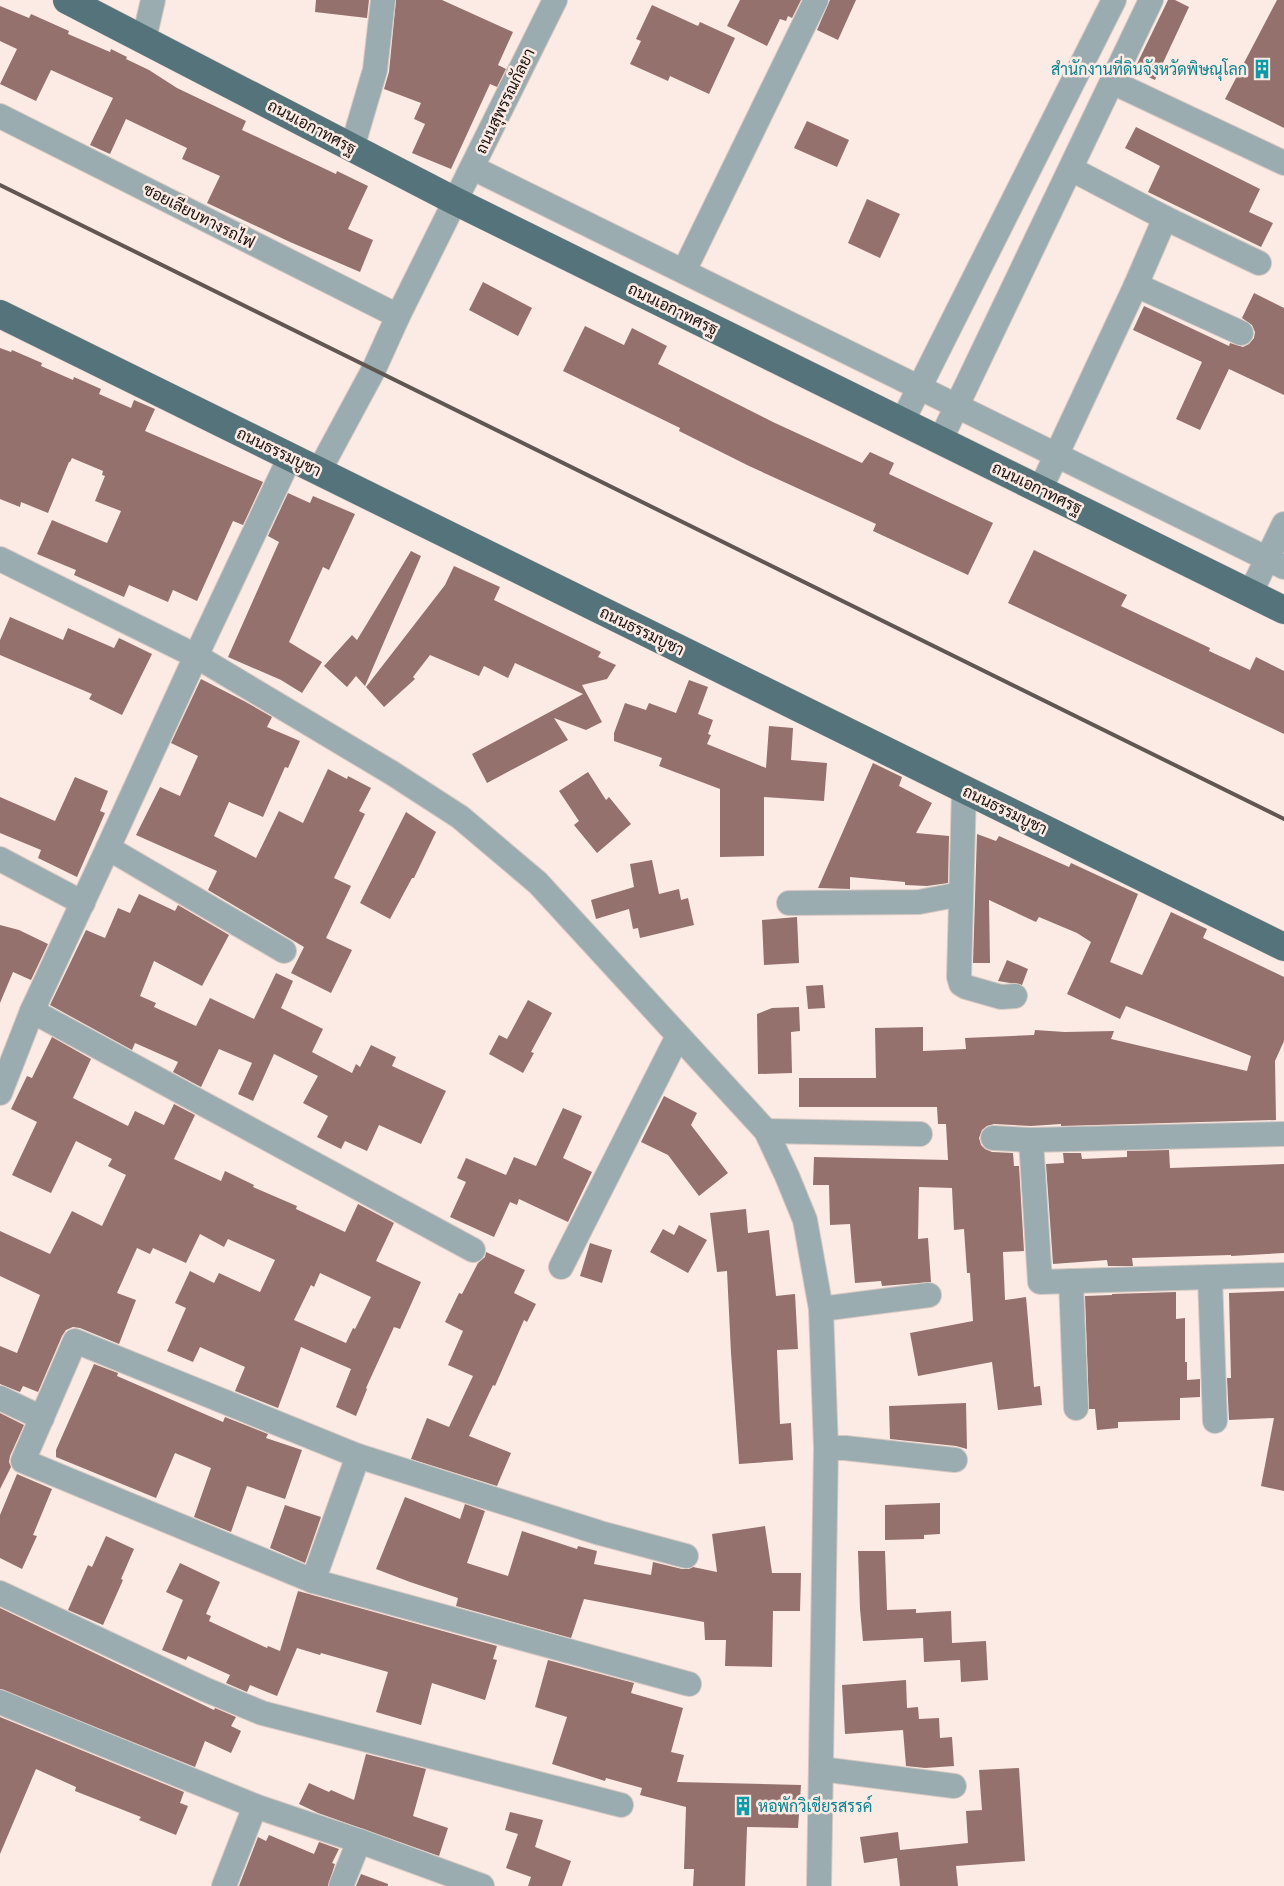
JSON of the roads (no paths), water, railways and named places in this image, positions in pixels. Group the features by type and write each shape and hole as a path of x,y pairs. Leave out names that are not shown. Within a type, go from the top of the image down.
{"main road":[{"name":"ถนนเอกาทศรฐ","path":"67,0 455,202 1284,610"},
{"name":"ถนนธรรมบูชา","path":"0,314 1284,947"}],"street":[{"path":"144,39 153,0"},
{"path":"352,148 375,70 383,0"},
{"name":"ถนนสุพรรณกัลยา","path":"319,471 374,369 398,316 555,0"},
{"path":"684,271 816,0"},
{"path":"902,422 1114,0"},
{"path":"940,441 1151,0"},
{"path":"1112,82 1284,163"},
{"name":"ซอยเลียบทางรถไฟ","path":"0,116 398,316"},
{"path":"472,168 1276,563"},
{"path":"1071,169 1165,218 1259,263"},
{"path":"1040,490 1136,285 1165,218"},
{"path":"1136,285 1241,333"},
{"path":"0,1093 32,1010 290,457"},
{"path":"1250,594 1276,563 1284,524"},
{"path":"0,559 196,656 392,773 460,817 538,883 766,1132 805,1220 821,1310 826,1448 819,1886"},
{"path":"964,790 959,977 962,984 972,989 1000,997 1015,996"},
{"path":"108,848 284,951"},
{"path":"0,859 83,903"},
{"path":"789,902 919,902 961,894"},
{"path":"32,1010 472,1250"},
{"path":"561,1267 678,1036"},
{"path":"766,1132 920,1134"},
{"path":"993,1138 1031,1140 1284,1134"},
{"path":"1031,1140 1040,1282 1284,1275"},
{"path":"1210,1277 1215,1421"},
{"path":"1071,1281 1076,1408"},
{"path":"821,1310 930,1295"},
{"path":"686,1556 600,1532 358,1456 75,1341 23,1461 313,1581 689,1684"},
{"path":"0,1398 42,1418"},
{"path":"826,1448 844,1448 955,1460"},
{"path":"313,1581 358,1456"},
{"path":"0,1593 204,1689 262,1713 621,1805"},
{"path":"0,1702 255,1806 359,1841 457,1881 482,1886"},
{"path":"821,1769 954,1786"},
{"path":"224,1886 255,1806"},
{"path":"341,1886 359,1841"}],"railway":[{"path":"0,185 1284,819"}],"place":[{"name":"สำนักงานที่ดินจังหวัดพิษณุโลก","path":"1262,69"},
{"name":"หอพักวิเชียรสรรค์","path":"743,1806"}]}
